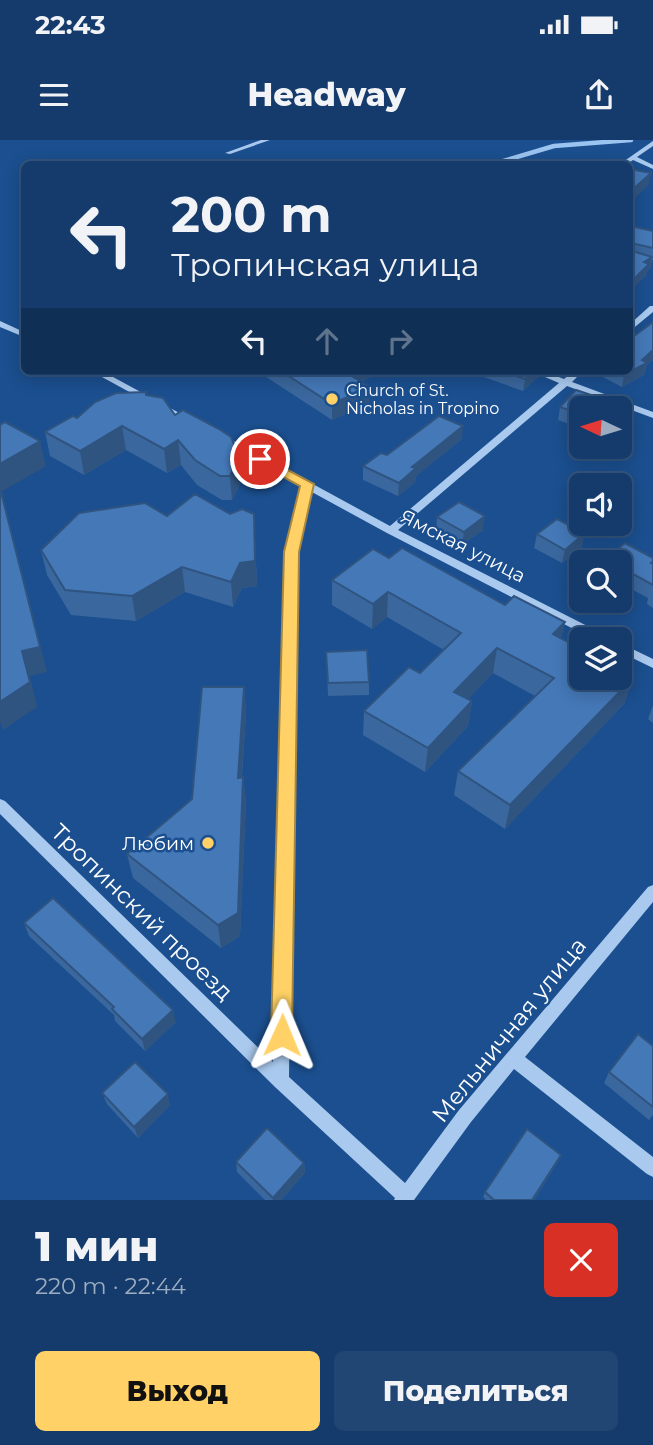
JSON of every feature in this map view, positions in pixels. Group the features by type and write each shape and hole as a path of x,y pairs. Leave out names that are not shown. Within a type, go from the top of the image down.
{"street":[{"path":"228,153 267,140"},
{"path":"628,161 653,143"},
{"path":"633,158 653,167"},
{"path":"633,325 653,308"},
{"path":"0,324 21,334"},
{"path":"103,375 201,428"},
{"path":"545,375 653,415"},
{"path":"391,531 574,375"},
{"path":"213,434 307,484 292,552 281,1081 404,1198"},
{"name":"Ямская улица","path":"307,484 391,531 579,627"},
{"path":"632,653 653,664"},
{"name":"Тропинский проезд","path":"0,805 281,1081"},
{"name":"Мельничная улица","path":"404,1198 513,1058 653,891"},
{"path":"513,1058 653,1168"}],"building":[{"path":"633,170 651,173 633,189"},
{"path":"633,227 653,231 653,248 633,243"},
{"path":"633,251 652,257 644,262 649,264 633,280"},
{"path":"653,322 653,350 642,360 647,363 633,370 633,337"},
{"path":"287,375 350,375 370,387 332,404"},
{"path":"514,375 529,375 525,379"},
{"path":"576,390 594,396 570,396"},
{"path":"146,392 146,395 163,398 175,415 183,410 231,437 234,444 239,444 238,459 230,476 220,476 195,460 178,440 164,449 122,426 80,451 45,432 73,416 77,418 95,402 116,393"},
{"path":"569,397 569,410 560,407"},
{"path":"439,416 463,426 412,467 416,468 399,483 363,466 381,453 387,455"},
{"path":"5,422 40,441 0,464 0,425"},
{"path":"0,488 40,647 22,651 30,682 0,702"},
{"path":"195,494 230,514 242,509 254,514 255,561 240,563 231,582 182,567 132,596 65,590 41,550 79,513 145,503 167,516"},
{"path":"459,502 485,516 464,532 437,517"},
{"path":"557,519 569,525 569,536 581,536 565,550 537,534"},
{"path":"625,543 653,558 653,585 632,574 632,550 617,550"},
{"path":"402,548 505,605 514,596 565,622 553,634 569,643 569,690 621,690 510,805 458,771 554,678 497,648 454,692 472,701 428,748 364,711 409,667 420,673 461,633 388,592 373,604 332,580 373,549 389,558"},
{"path":"367,650 369,682 328,683 326,652"},
{"name":"Любим","path":"202,687 244,687 238,778 243,777 238,913 218,925 127,854 192,799"},
{"path":"53,898 173,1010 142,1039 112,1009 114,1007 24,923"},
{"path":"638,1034 653,1046 653,1107 609,1072"},
{"path":"135,1062 168,1094 134,1127 102,1093"},
{"path":"267,1128 304,1163 273,1198 236,1162"},
{"path":"527,1129 561,1155 532,1200 494,1200 485,1192"}],"waterway":[{"path":"503,161 554,146 631,140"}],"place":[{"name":"Church of St. Nicholas in Tropino","path":"332,399"},
{"name":"Любим","path":"208,843"}],"route":[{"path":"260,459 307,484 292,552 282,1035"}]}
